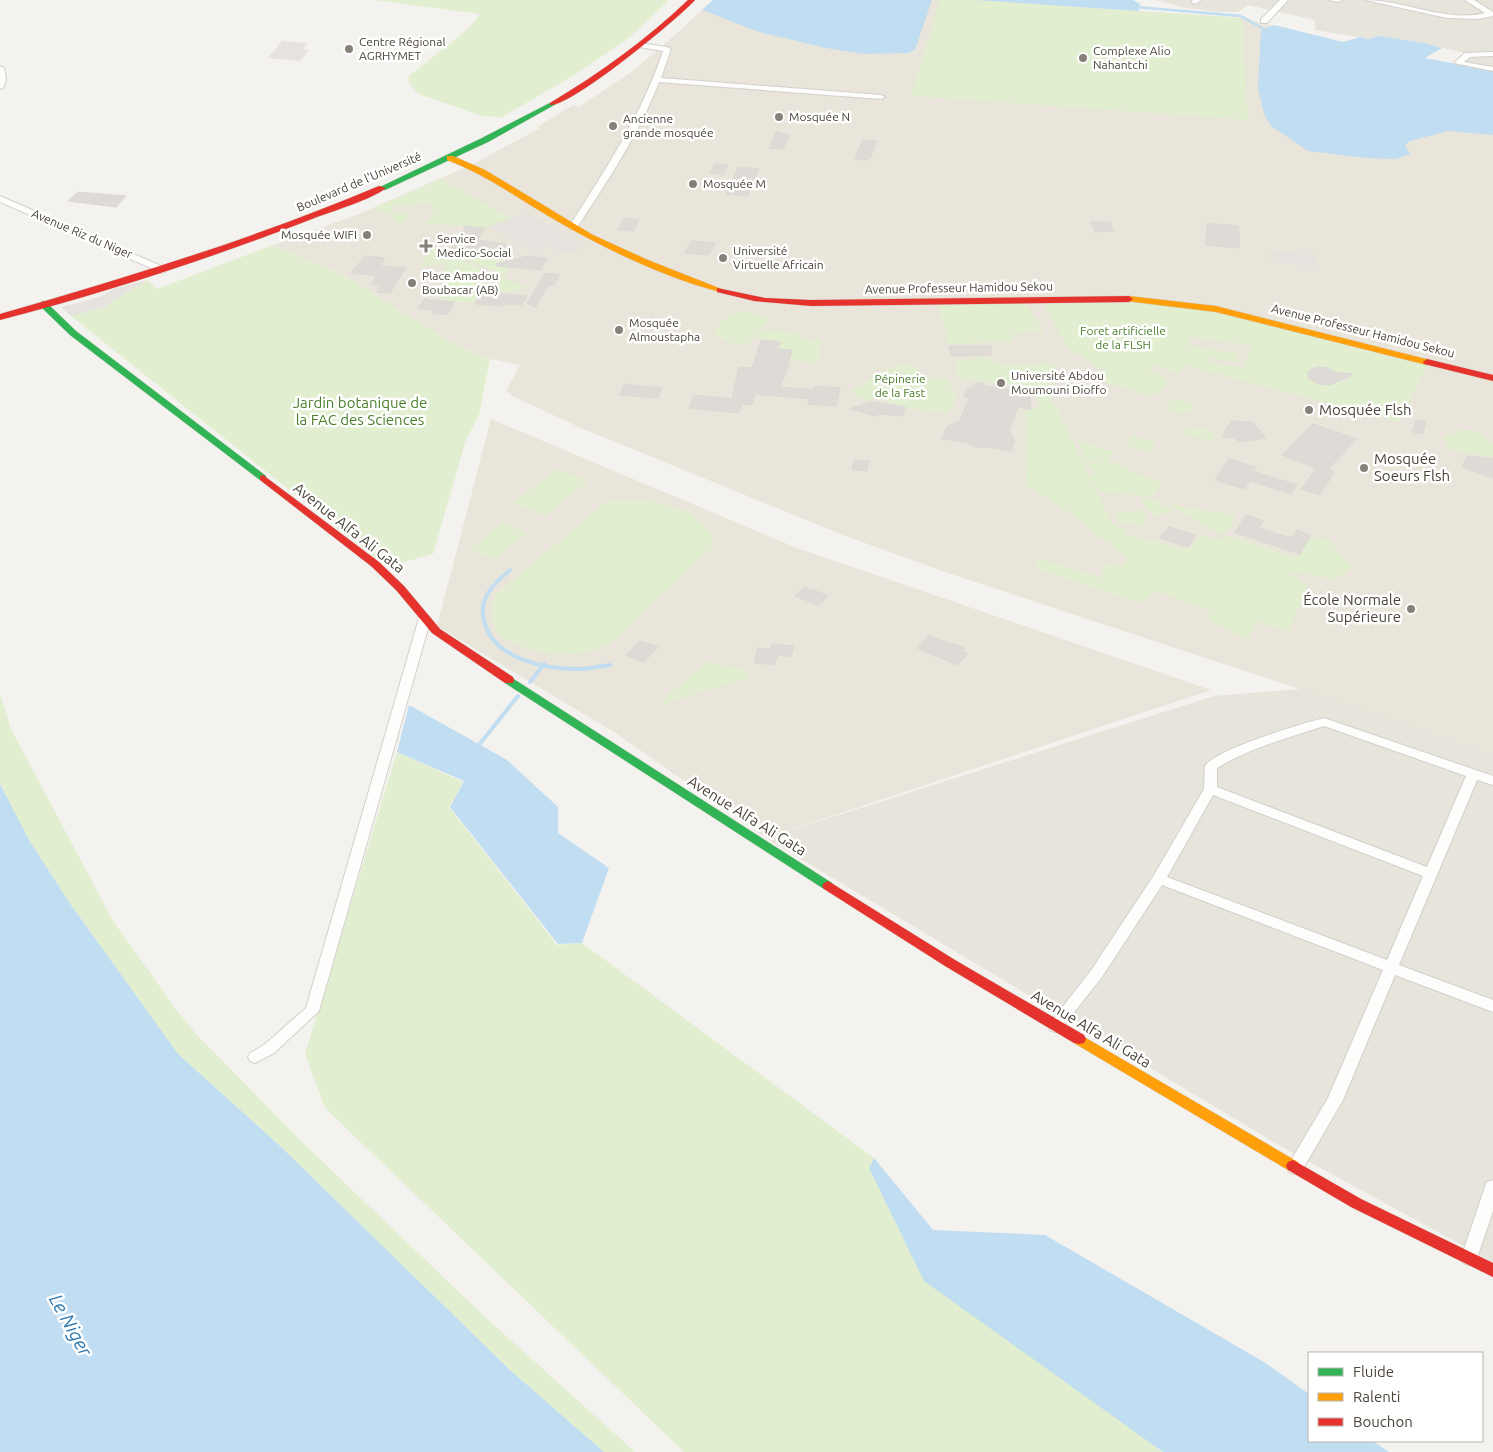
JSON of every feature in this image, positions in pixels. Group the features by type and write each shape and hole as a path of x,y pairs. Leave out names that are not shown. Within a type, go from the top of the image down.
{"street":[{"name":"Boulevard de l'Université","path":"0,317 163,270 339,207 450,158 512,127 573,92 642,45 692,0"},
{"path":"1264,21 1284,0"},
{"path":"1333,0 1338,0"},
{"path":"1369,0 1418,12 1473,17 1491,14 1469,0"},
{"path":"573,227 641,115 657,80 667,46 651,37"},
{"path":"642,45 667,49"},
{"path":"1493,54 1468,55 1458,63 1493,69"},
{"path":"0,68 0,87"},
{"path":"657,80 881,97"},
{"name":"Avenue Professeur Hamidou Sekou","path":"450,158 471,166 573,227 674,274 739,297 830,303 1140,299 1216,309 1493,378"},
{"name":"Avenue Riz du Niger","path":"0,199 163,270"},
{"name":"Avenue Alfa Ali Gata","path":"43,304 73,333 375,564 400,588 436,631 601,741 950,963 1055,1026 1356,1203 1493,1270"},
{"path":"255,1057 269,1049 312,1011 425,618"},
{"path":"1055,1026 1097,973 1159,879 1210,789 1211,766 1218,761 1271,739 1324,722 1493,781"},
{"path":"1295,1167 1335,1100 1473,774"},
{"path":"1210,789 1431,874"},
{"path":"1159,879 1493,1006"},
{"path":"1469,1258 1493,1187"}],"shaded area":[{"name":"Université Abdou Moumouni Dioffo","path":"713,0 1068,0 1078,7 1242,18 1366,49 1493,72 1493,753 939,570 843,535 581,428 512,396 506,391 520,365 490,359 457,346 343,275 273,245 359,214 471,165 540,128 537,127 573,105 579,107 630,73"},
{"path":"1157,0 1493,0 1493,67 1466,62 1464,53 1425,43 1379,36 1368,39 1315,30 1315,20 1248,5 1238,12 1219,12 1181,7"},
{"path":"282,41 308,43 303,49 309,50 300,61 268,58"},
{"path":"527,212 586,245 569,254 548,246 537,253 490,227"},
{"path":"1271,250 1315,255 1315,267 1271,262"},
{"path":"147,280 104,307 71,316 61,307 100,297 114,289"},
{"path":"491,419 797,548 1211,690 766,838 614,732 437,626"},
{"path":"1301,689 1493,753 1493,1262 1282,1147 766,838 1214,696"}],"green space":[{"path":"375,0 669,0 630,37 573,76 500,118 485,117 419,94 409,81 409,76 469,28 480,14"},
{"name":"Complexe Alio Nahantchi","path":"940,0 976,0 1242,18 1248,120 911,96"},
{"path":"441,179 511,218 484,228 424,223 435,213 431,211 434,205 418,204 415,207 397,205 392,212 408,214 414,208 402,224 395,223 391,216 374,208"},
{"name":"Jardin botanique de la FAC des Sciences","path":"273,245 343,275 457,346 490,359 479,415 466,440 433,554 386,567 71,316 104,307 147,280 157,289"},
{"path":"439,248 456,257 442,264 418,267 432,250"},
{"path":"477,252 510,263 505,275 461,258"},
{"path":"456,258 526,287 511,292 482,290 472,303 440,300 446,263"},
{"name":"Foret artificielle de la FLSH","path":"1137,303 1196,308 1427,366 1400,422 1186,366 1178,373 1154,366 1149,371 1165,377 1170,384 1156,394 1145,395 1086,376 1100,370 1108,373 1068,348 1044,304","holes":["1191,337 1250,345 1245,368 1209,363 1211,358 1237,362 1238,354 1189,346","1316,367 1329,368 1340,374 1345,372 1348,374 1345,377 1349,378 1349,381 1345,381 1345,383 1324,384 1315,382 1308,378 1308,371"]},
{"path":"1026,304 1044,331 1012,334 1014,342 948,344 939,305"},
{"path":"740,311 755,313 771,320 746,346 726,342 714,334 724,320"},
{"path":"764,330 793,332 807,339 822,340 817,363 790,360 793,350 779,349 782,341 756,339"},
{"path":"988,358 1002,364 1055,363 1051,401 1057,408 1113,525 1130,530 1122,533 1190,550 1200,536 1219,539 1230,536 1297,558 1311,538 1328,539 1352,567 1336,579 1287,571 1307,587 1289,631 1257,622 1247,640 1208,619 1210,611 1157,591 1140,603 1038,569 1037,558 1102,578 1103,567 1108,564 1120,566 1129,560 1070,513 1026,485 1025,411 1039,408 1034,389 956,377 955,362 962,359"},
{"name":"Pépinerie de la Fast","path":"903,363 919,368 915,374 927,379 935,377 948,380 956,399 948,412 912,408 878,397 869,401 854,395 852,390 882,371"},
{"path":"1175,399 1188,401 1194,405 1194,410 1183,414 1169,410 1166,404"},
{"path":"1196,427 1216,432 1211,441 1182,433 1188,428"},
{"path":"1461,430 1473,430 1493,442 1493,457 1450,450 1443,437"},
{"path":"1133,436 1156,443 1149,452 1125,445"},
{"path":"1078,440 1111,451 1115,450 1108,458 1112,460 1103,467 1111,461 1129,468 1128,471 1163,483 1153,497 1099,492 1090,475 1095,472 1087,467 1108,453 1086,465"},
{"path":"557,469 588,481 545,516 513,503"},
{"path":"631,499 663,504 694,516 709,531 714,546 616,638 605,646 582,653 547,653 513,643 500,634 492,617 495,595 606,502"},
{"path":"1140,499 1157,500 1172,511 1153,516"},
{"path":"1164,502 1183,507 1236,515 1232,525 1224,534 1218,533"},
{"path":"1140,510 1147,516 1143,526 1119,523 1115,514"},
{"path":"502,523 526,533 494,559 469,549"},
{"path":"708,661 743,670 749,677 664,704 661,701"},
{"path":"0,694 11,729 113,921 175,1008 197,1035 302,1142 484,1316 635,1452 604,1452 511,1371 279,1145 178,1054 71,905 29,840 0,784"},
{"path":"397,752 463,782 449,807 557,945 582,943 874,1158 869,1168 1155,1447 1163,1452 684,1452 325,1108 305,1054"}],"water":[{"path":"713,0 932,0 915,50 908,53 863,54 826,48 759,32 702,10"},
{"path":"976,0 1133,0 1140,4 1139,11"},
{"path":"1274,25 1343,42 1360,37 1368,39 1379,36 1425,43 1442,48 1425,58 1493,71 1493,135 1448,131 1410,141 1405,145 1410,154 1396,159 1367,158 1308,151 1271,126 1264,114 1258,88 1261,30"},
{"path":"409,705 507,760 558,807 558,833 609,868 582,943 558,944 450,807 464,781 397,752"},
{"name":"Le Niger","path":"0,784 29,840 71,905 178,1054 279,1145 511,1371 604,1452 0,1452"},
{"path":"874,1158 933,1230 1045,1235 1264,1362 1308,1393 1308,1442 1374,1442 1389,1452 1163,1452 924,1281 869,1168"}],"building":[{"path":"776,132 789,135 783,149 769,148"},
{"path":"862,141 876,141 871,157 867,160 855,159"},
{"path":"715,164 728,165 723,175 710,173"},
{"path":"738,167 759,169 748,196 726,194"},
{"path":"78,192 126,196 116,207 68,201"},
{"path":"624,218 639,220 633,231 618,230"},
{"path":"1091,222 1110,222 1114,231 1095,232"},
{"path":"1207,223 1239,226 1239,248 1206,245"},
{"path":"466,226 484,228 478,240 507,244 502,254 451,249"},
{"path":"691,241 715,243 709,255 685,253"},
{"path":"365,256 385,258 380,266 406,268 390,293 376,292 381,285 371,284 377,276 351,273"},
{"path":"528,256 547,258 541,270 496,266 496,264"},
{"path":"545,273 560,275 553,286 548,286 535,308 527,303"},
{"path":"482,292 527,296 522,305 475,304"},
{"path":"424,299 454,302 447,315 432,313 433,310 418,308"},
{"path":"761,340 780,342 778,349 792,350 780,387 814,390 815,386 840,388 836,406 808,404 809,399 755,394 752,405 742,404 739,413 689,408 694,395 732,399 739,367 752,368"},
{"path":"949,346 991,346 991,355 951,356"},
{"path":"1316,367 1353,374 1330,385 1318,384 1308,378 1308,371"},
{"path":"981,383 986,386 1030,393 1031,409 1018,407 1009,431 1015,440 1011,451 975,447 966,442 942,439 947,427 960,421 969,398 964,397 967,388 970,389 975,384"},
{"path":"624,384 662,388 658,398 620,395"},
{"path":"871,402 905,407 903,416 876,414 876,416 849,409"},
{"path":"1416,420 1426,422 1423,434 1412,432"},
{"path":"1231,421 1252,422 1266,438 1239,442 1235,438 1223,437"},
{"path":"1313,424 1357,439 1328,469 1335,472 1319,495 1301,489 1316,468 1282,455"},
{"path":"1467,456 1493,459 1493,478 1462,467"},
{"path":"1229,459 1256,467 1253,471 1297,485 1291,494 1250,481 1244,489 1215,480"},
{"path":"854,460 869,461 867,471 852,470"},
{"path":"1246,515 1264,521 1258,528 1292,538 1297,530 1311,535 1300,554 1235,533"},
{"path":"1169,527 1196,535 1188,547 1160,538"},
{"path":"804,588 828,596 818,605 795,596"},
{"path":"928,636 965,648 962,651 968,653 958,665 917,648"},
{"path":"640,641 658,647 644,662 626,655"},
{"path":"772,644 794,646 791,657 778,655 775,665 754,663 758,648 770,650"}],"waterway":[{"path":"1136,7 1241,16 1267,31"},
{"path":"510,570 498,580 485,598 483,605 484,621 498,645 523,660 543,665"},
{"path":"530,682 543,665"},
{"path":"543,665 566,669 588,669 610,665"},
{"path":"479,745 518,696"}],"traffic: fast":[{"path":"382,188 485,140 552,104"},
{"path":"43,304 73,333 263,478"},
{"path":"509,680 828,886"}],"traffic: slow":[{"path":"450,158 482,172 573,227 608,245 720,290"},
{"path":"1129,299 1216,309 1427,362"},
{"path":"1079,1039 1293,1166"}],"traffic: jam":[{"path":"552,104 626,56 692,0"},
{"path":"0,317 97,289 241,242 382,188"},
{"path":"720,290 754,299 811,303 1129,299"},
{"path":"1427,362 1493,378"},
{"path":"263,478 375,564 400,588 436,631 509,680"},
{"path":"828,886 950,963 1079,1039"},
{"path":"1293,1166 1356,1203 1493,1270"}],"place":[{"name":"Centre Régional AGRHYMET","path":"349,49"},
{"name":"Complexe Alio Nahantchi","path":"1083,58"},
{"name":"Mosquée N","path":"779,117"},
{"name":"Ancienne grande mosquée","path":"613,126"},
{"name":"Mosquée M","path":"693,184"},
{"name":"Mosquée WIFI","path":"367,235"},
{"name":"Service Medico-Social","path":"426,246"},
{"name":"Université Virtuelle Africain","path":"723,258"},
{"name":"Place Amadou Boubacar (AB)","path":"412,283"},
{"name":"Mosquée Almoustapha","path":"619,330"},
{"name":"Université Abdou Moumouni Dioffo","path":"1001,383"},
{"name":"Mosquée Flsh","path":"1309,410"},
{"name":"Mosquée Soeurs Flsh","path":"1364,468"},
{"name":"École Normale Supérieure","path":"1411,609"}]}
